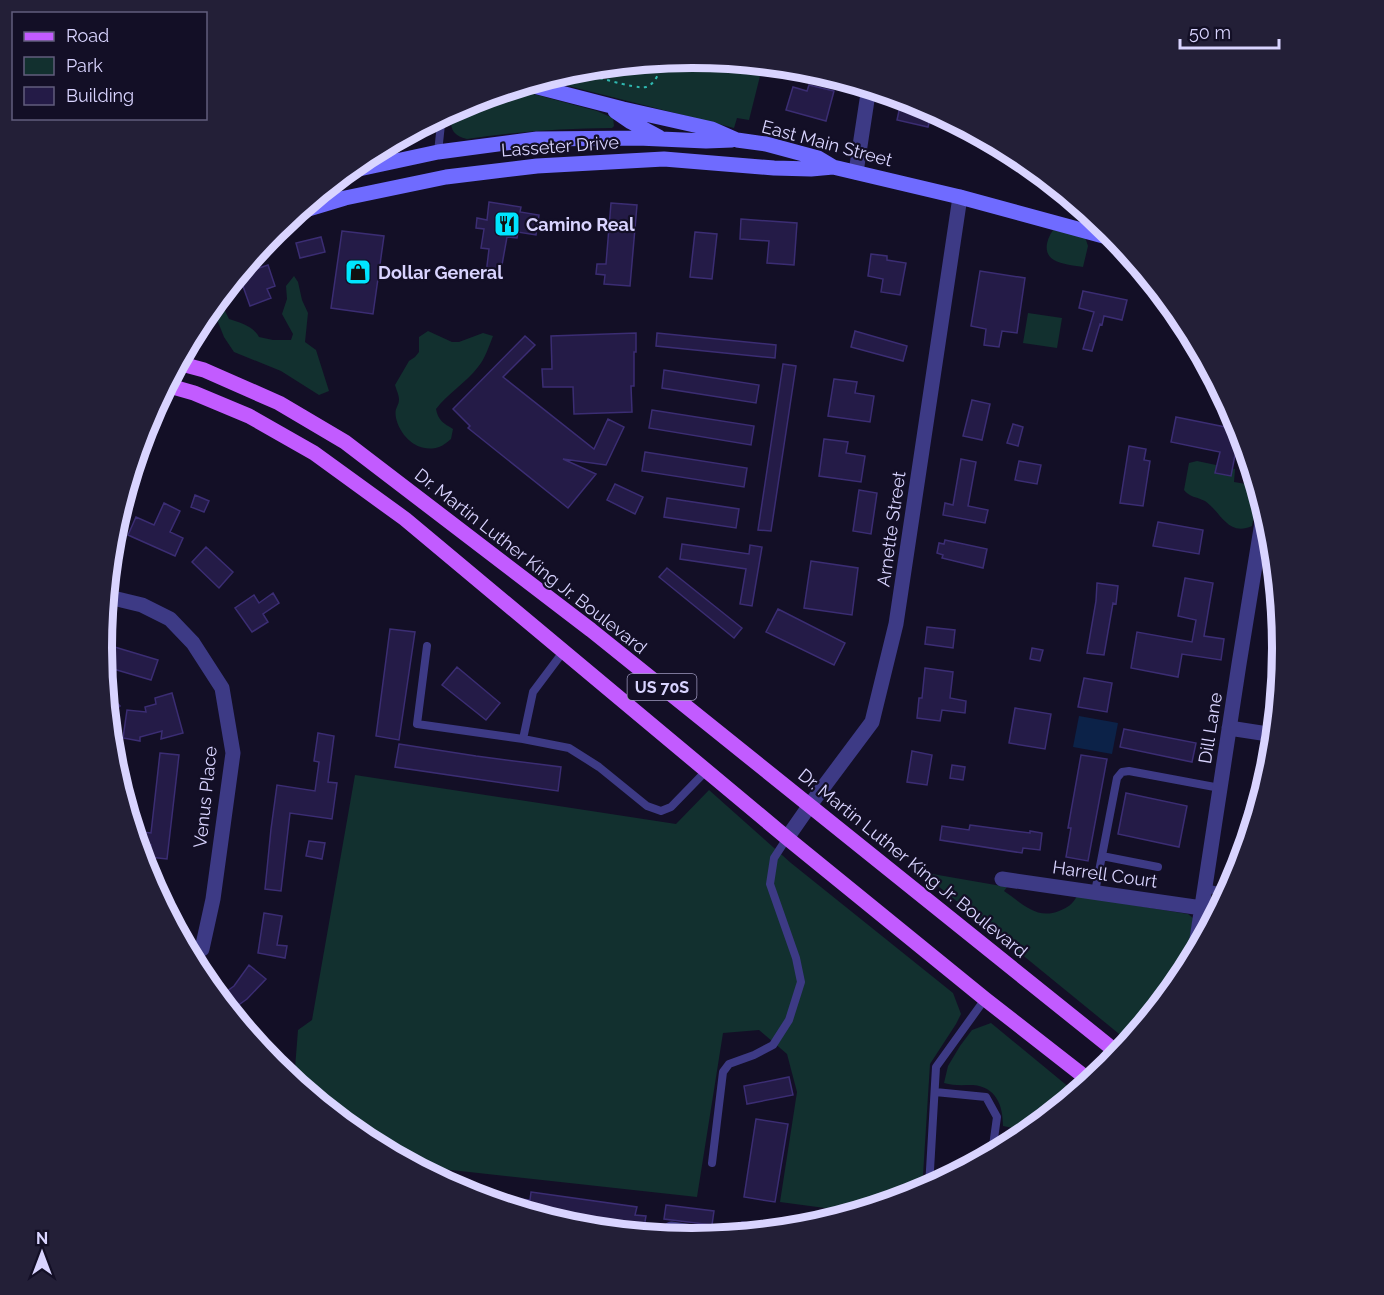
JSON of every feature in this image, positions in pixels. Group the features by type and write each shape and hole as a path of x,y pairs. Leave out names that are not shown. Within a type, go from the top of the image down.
{"main road":[{"name":"Dr. Martin Luther King Jr. Boulevard","path":"186,365 204,370 279,403 345,442 591,630 1111,1048"},
{"name":"US 70S","path":"174,387 194,393 249,416 314,453 405,519 787,838 1083,1076"}],"street":[{"name":"East Main Street","path":"540,88 712,129 737,140 766,144 818,158 833,167 960,197 1100,235"},
{"path":"856,172 868,95"},
{"path":"606,105 631,122 662,138 664,159"},
{"name":"Lasseter Drive","path":"367,167 438,152 537,139 737,140"},
{"name":"Lasseter Drive","path":"315,207 345,198 446,177 537,166 664,159 774,168 833,167"},
{"name":"Arnette Street","path":"787,838 872,722 895,630 960,197"},
{"name":"Dill Lane","path":"1199,929 1260,532"},
{"name":"Venus Place","path":"114,599 142,605 170,619 194,643 222,688 233,753 213,899 196,947"},
{"path":"1229,728 1265,734"},
{"name":"Harrell Court","path":"1002,879 1202,908"}],"lane":[{"path":"438,152 441,124"},
{"path":"428,646 417,724 569,748 599,767 647,806 661,811 671,807 706,771"},
{"path":"523,739 533,692 563,651"},
{"path":"1095,892 1117,778 1122,772 1143,773 1220,788"},
{"path":"712,1163 723,1072 729,1064 773,1045 789,1020 801,982 796,958 770,884 774,858 787,838"},
{"path":"1102,856 1158,867"},
{"path":"1205,888 1218,891"},
{"path":"930,1176 936,1067 985,999"},
{"path":"935,1092 986,1097 997,1117 993,1143"}],"path":[{"path":"594,76 635,87 646,87 655,81 660,69"}],"green space":[{"path":"692,68 761,71 749,120 737,118 734,128 558,83 616,72 654,69"},
{"path":"526,92 597,111 613,118 614,126 612,128 540,131 467,139 457,135 451,120 470,112"},
{"path":"1053,230 1085,237 1088,246 1083,267 1060,263 1050,257 1047,246"},
{"path":"294,276 308,313 305,342 316,350 329,391 319,395 281,371 234,352 218,322 217,316 223,307 229,319 250,328 259,337 291,340 293,334 282,314 287,299 286,286"},
{"path":"1028,313 1062,318 1057,348 1023,343"},
{"path":"428,331 452,342 459,342 483,333 493,336 478,367 436,409 442,421 453,429 451,439 431,449 417,446 401,431 396,418 399,399 395,385 409,361 419,352 419,337"},
{"path":"1197,461 1235,469 1234,482 1246,484 1247,480 1255,510 1252,526 1244,529 1231,526 1205,501 1191,496 1184,490 1189,463"},
{"path":"355,775 676,824 709,790 791,863 953,993 961,1014 930,1064 923,1179 878,1197 836,1209 780,1202 797,1092 787,1054 759,1030 723,1033 697,1197 435,1168 370,1130 339,1108 295,1070 298,1030 312,1020"},
{"path":"921,872 1007,887 1004,891 1036,912 1051,913 1065,909 1077,896 1188,914 1193,918 1188,947 1152,1001 1122,1036"},
{"path":"991,1023 1070,1088 1016,1129 1003,1126 1000,1104 993,1093 981,1086 944,1083 948,1066 972,1030"}],"water":[{"path":"1079,716 1118,723 1112,754 1073,747"}],"building":[{"path":"809,85 834,91 826,121 786,110 793,87 807,91"},
{"path":"900,107 930,119 928,127 897,120"},
{"name":"Camino Real","path":"489,202 521,207 520,212 539,215 536,235 518,232 517,238 507,237 500,276 486,274 489,249 481,248 484,229 476,228 477,218 487,220"},
{"path":"611,203 637,205 630,286 604,284 605,275 596,274 597,264 606,264"},
{"path":"741,219 797,223 794,265 767,263 769,241 740,239"},
{"name":"Dollar General","path":"342,231 384,236 373,314 331,308"},
{"path":"695,232 717,234 712,279 690,277"},
{"path":"321,237 325,252 300,258 296,243"},
{"path":"871,254 887,256 887,260 906,263 900,295 881,292 883,279 868,276"},
{"path":"268,265 275,286 267,289 271,298 250,306 242,282 251,271"},
{"path":"980,271 1025,278 1017,333 1002,331 999,347 984,345 986,329 971,326"},
{"path":"1083,291 1127,300 1122,320 1104,316 1092,351 1083,349 1094,312 1079,308"},
{"path":"855,331 907,346 903,361 851,347"},
{"path":"636,333 634,386 631,386 632,412 574,414 573,387 543,387 542,369 552,369 551,336"},
{"path":"657,333 776,345 775,358 656,346"},
{"path":"525,336 535,345 503,377 594,449 608,419 624,427 606,465 563,459 596,474 568,508 468,428 470,426 453,409"},
{"path":"783,364 796,366 771,531 758,530"},
{"path":"664,370 759,385 756,403 662,388"},
{"path":"834,379 857,382 855,393 874,396 870,422 828,416"},
{"path":"972,400 990,404 982,440 963,436"},
{"path":"652,410 754,426 751,445 649,428"},
{"path":"1176,417 1229,428 1238,454 1235,455 1231,476 1215,473 1220,452 1171,442"},
{"path":"1013,424 1023,427 1018,446 1007,443"},
{"path":"824,439 848,442 846,453 865,456 861,482 819,476"},
{"path":"1129,446 1146,449 1144,460 1150,461 1143,506 1120,503"},
{"path":"645,452 747,468 744,487 642,471"},
{"path":"961,459 976,462 968,506 988,510 985,523 943,515 945,503 953,505"},
{"path":"1019,461 1041,465 1037,484 1015,480"},
{"path":"615,484 643,497 635,514 607,500"},
{"path":"859,490 877,493 871,534 853,531"},
{"path":"195,495 209,501 204,512 191,507"},
{"path":"667,498 739,509 736,528 664,517"},
{"path":"164,503 180,511 170,532 183,538 175,556 128,535 136,517 154,525"},
{"path":"1158,522 1203,530 1199,554 1153,546"},
{"path":"945,540 987,549 983,568 942,558 943,555 937,553 939,543 944,544"},
{"path":"682,544 749,554 750,545 762,547 752,606 740,604 746,569 680,559"},
{"path":"206,547 233,572 219,588 192,562"},
{"path":"811,561 858,568 852,615 804,608"},
{"path":"667,568 742,628 734,638 659,577"},
{"path":"1185,578 1213,583 1204,636 1224,639 1221,660 1182,654 1178,677 1131,668 1137,632 1192,642 1196,620 1178,616"},
{"path":"1097,583 1118,586 1104,655 1087,653"},
{"path":"273,593 279,603 263,614 268,622 252,632 235,608 254,595 259,603"},
{"path":"778,609 845,643 834,665 766,632"},
{"path":"927,627 955,630 953,648 925,644"},
{"path":"390,629 415,632 399,740 376,736"},
{"path":"112,646 158,660 151,680 113,669"},
{"path":"1032,648 1043,650 1040,661 1030,659"},
{"path":"457,667 500,703 486,720 442,685"},
{"path":"925,668 953,672 950,698 966,701 965,713 942,710 940,721 917,718"},
{"path":"1084,678 1112,683 1107,712 1078,707"},
{"path":"172,693 183,733 161,739 162,731 140,737 140,741 123,738 127,710 146,712 145,707 156,704 155,698"},
{"path":"115,700 120,706 116,710"},
{"path":"1015,708 1051,714 1045,749 1009,743"},
{"path":"1124,729 1196,743 1192,762 1120,747"},
{"path":"318,733 334,736 328,782 337,783 332,819 290,813 281,891 265,889 277,785 315,791 319,762 314,761"},
{"path":"399,744 561,767 558,791 395,767"},
{"path":"912,751 932,755 927,785 907,782"},
{"path":"160,753 179,755 167,859 152,857 151,845 147,844 142,832 151,833"},
{"path":"1081,755 1107,759 1088,861 1066,857 1071,828 1068,828"},
{"path":"952,765 965,767 963,780 950,778"},
{"path":"1126,793 1187,806 1179,847 1118,834"},
{"path":"970,825 1042,833 1040,850 1023,848 1022,853 940,840 942,826 969,830"},
{"path":"309,841 325,843 322,859 306,856"},
{"path":"264,913 282,916 277,945 287,946 285,958 258,953"},
{"path":"249,965 266,979 236,1006 226,992 234,986"},
{"path":"789,1077 793,1095 747,1104 744,1086"},
{"path":"756,1119 788,1124 775,1202 744,1197"},
{"path":"531,1192 637,1207 635,1215 646,1216 644,1225 579,1216 520,1201 520,1199 530,1200"},
{"path":"666,1205 714,1211 712,1225 664,1219"},
{"path":"742,1222 757,1224 742,1225"}],"place":[{"name":"Camino Real","path":"507,224"},
{"name":"Dollar General","path":"358,272"}]}
